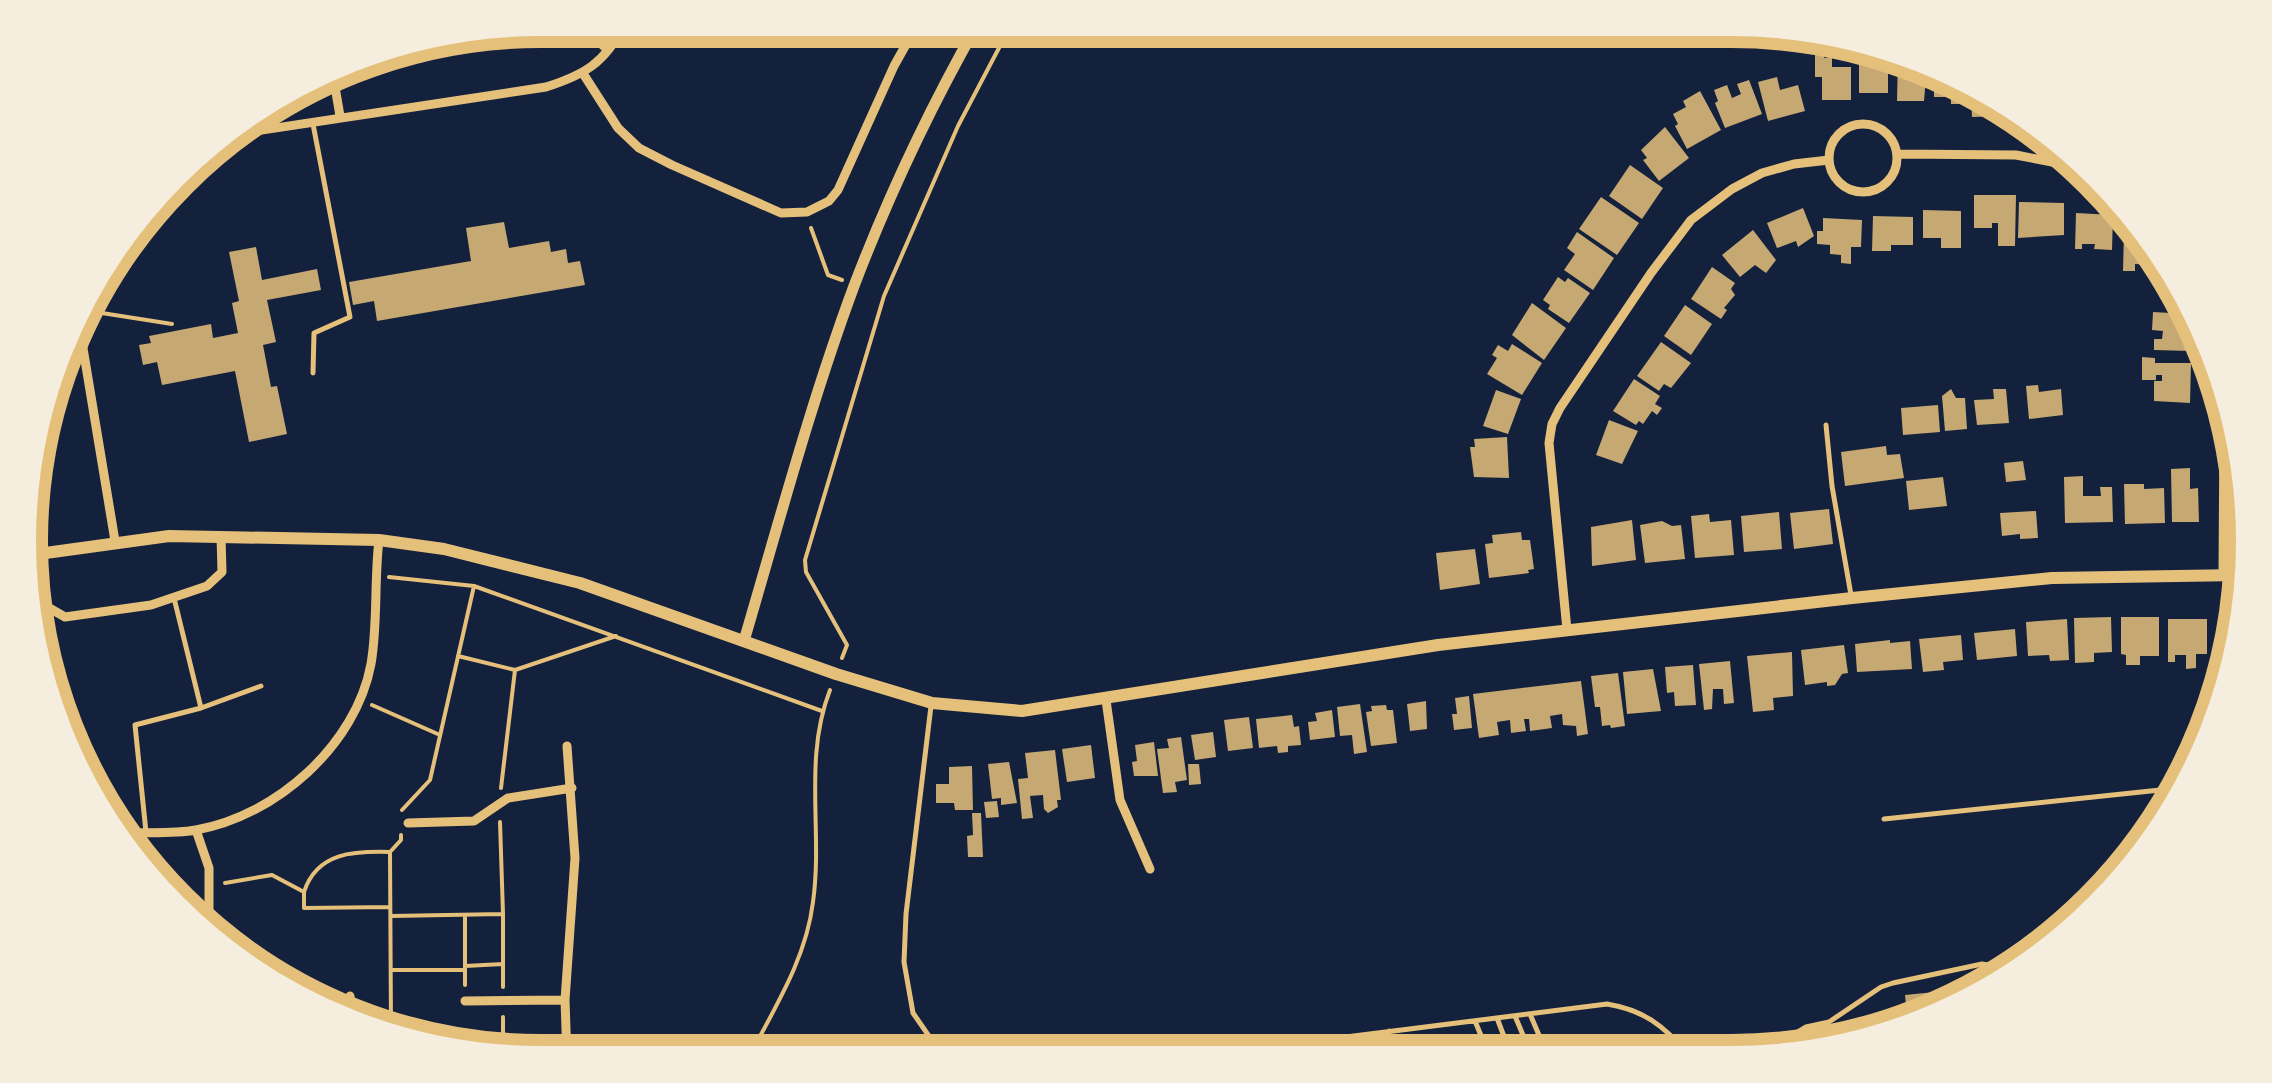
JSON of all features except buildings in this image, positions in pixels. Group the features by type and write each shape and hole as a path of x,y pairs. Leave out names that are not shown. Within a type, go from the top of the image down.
{"main road":[{"path":"43,553 115,541 221,536 378,540 489,558 580,582 836,674 932,703 1022,712 1387,653 1567,630 2052,578 2228,574"}],"street":[{"path":"260,130 546,87 584,75 612,42"},
{"path":"584,75 618,128 639,148 781,212 808,212 829,201 838,190 907,42"},
{"path":"744,641 854,285 903,171 968,42"},
{"path":"336,87 340,116"},
{"path":"1860,123 1889,134 1898,154 1893,175 1877,190 1866,192 1845,187 1837,180 1829,160 1834,139 1841,131 1860,123"},
{"path":"1898,154 2016,154 2055,162"},
{"path":"1567,630 1548,442 1560,408 1690,220 1732,189 1762,173 1829,160"},
{"path":"83,345 115,541"},
{"path":"2223,574 2224,468"},
{"path":"47,606 64,617 151,606 208,586 222,572 221,536"},
{"path":"137,832 196,830 264,805 310,772 334,744 359,699 371,664 378,540"},
{"path":"1106,700 1120,800 1150,869"},
{"path":"566,1040 565,1000 575,858 567,746"},
{"path":"408,822 474,821 508,798 572,788"},
{"path":"196,830 209,868 210,915"},
{"path":"350,996 350,1003"},
{"path":"465,1001 565,1000"}],"lane":[{"path":"596,42 606,51"},
{"path":"313,121 350,317 314,333 313,373"},
{"path":"1826,424 1852,598"},
{"path":"174,598 202,708"},
{"path":"146,832 135,726 202,708 260,686"},
{"path":"932,703 906,914 904,962 913,1013 932,1040"},
{"path":"1884,819 2164,790"},
{"path":"1793,1036 1806,1027 1829,1022 1881,987 1964,967 1993,966"},
{"path":"1318,1040 1607,1004 1632,1008 1652,1017 1674,1040"},
{"path":"1530,1014 1540,1040"},
{"path":"1515,1016 1525,1040"},
{"path":"1496,1018 1505,1040"},
{"path":"1475,1020 1483,1040"},
{"path":"1389,1032 1392,1040"}],"path":[{"path":"758,1040 798,964 813,902 818,722 848,645 806,572 805,560 884,296 958,126 1002,42"},
{"path":"808,212 814,244 828,275 854,285"},
{"path":"98,313 172,324"},
{"path":"375,575 474,586 822,711"},
{"path":"391,1017 390,852 401,840 402,808 430,780 474,586"},
{"path":"458,656 515,670 616,636"},
{"path":"503,1038 499,804 515,670"},
{"path":"359,699 440,735"},
{"path":"390,852 351,851 332,858 308,878 304,908 390,907"},
{"path":"210,885 272,874 304,892"},
{"path":"390,916 503,914"},
{"path":"464,915 465,1001"},
{"path":"391,970 502,964"}]}
